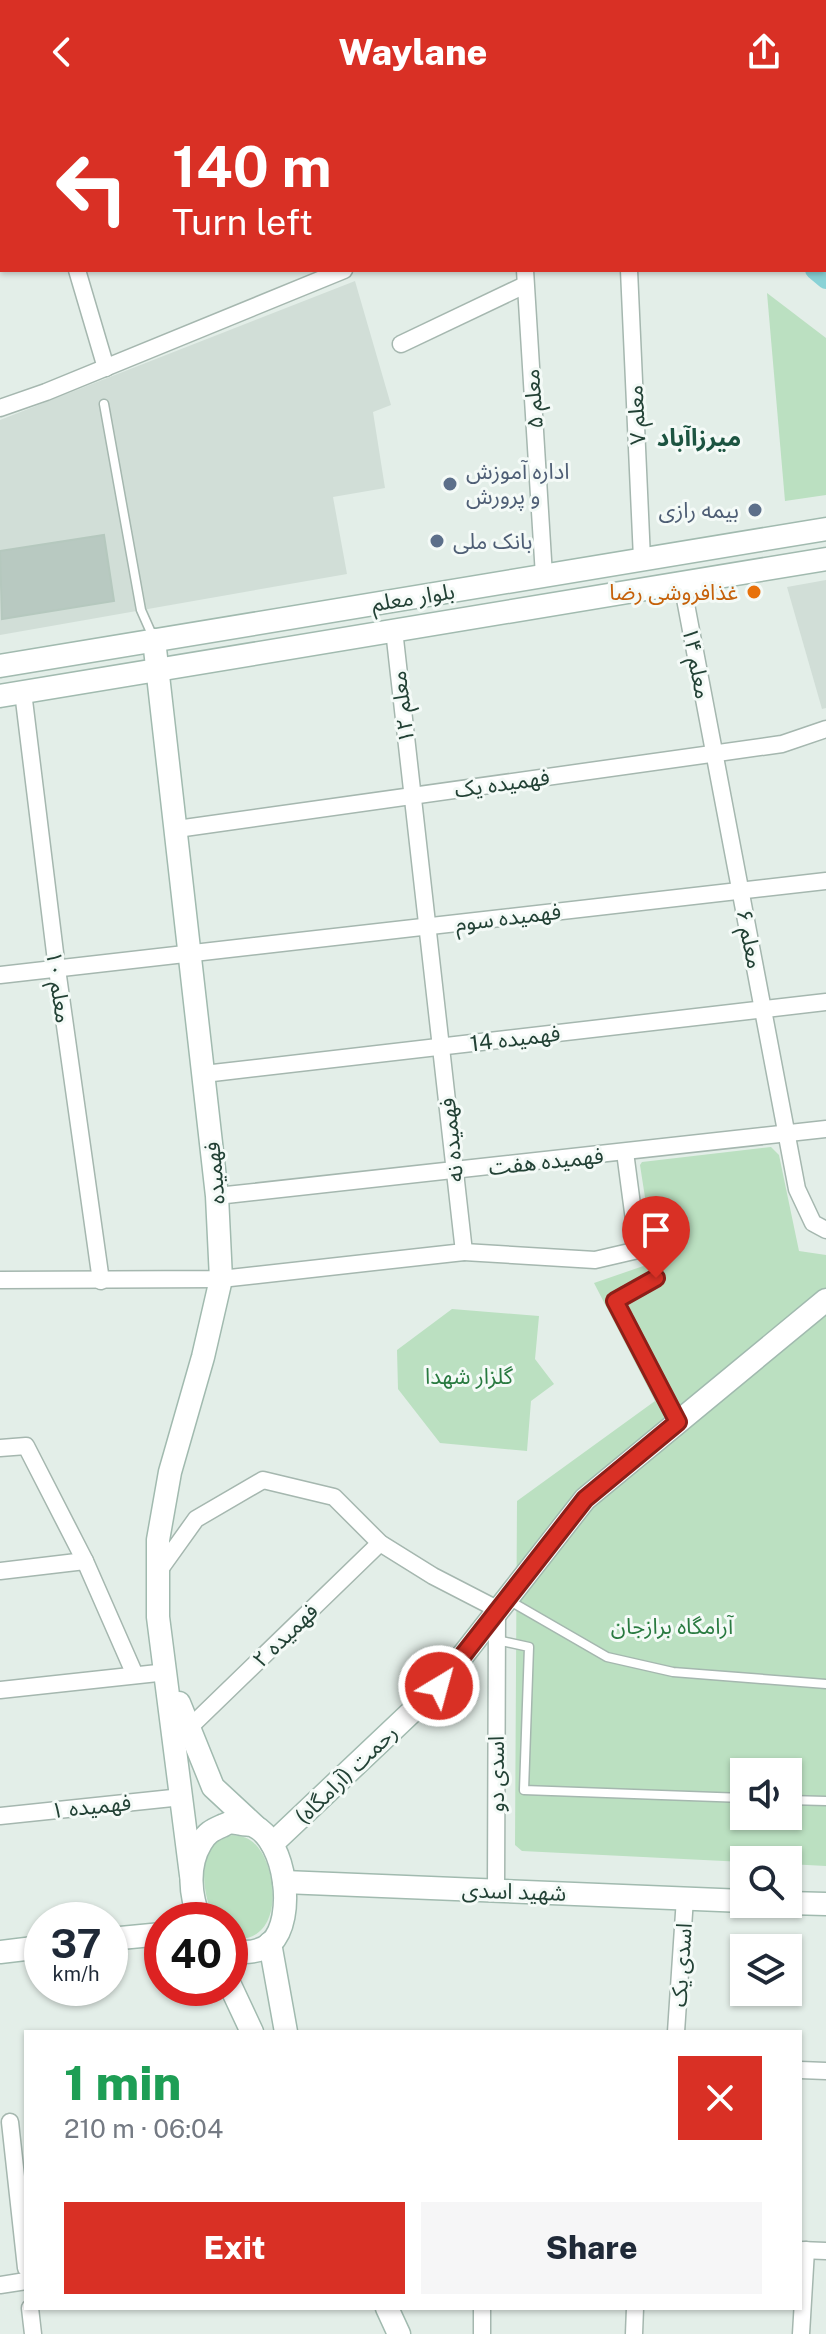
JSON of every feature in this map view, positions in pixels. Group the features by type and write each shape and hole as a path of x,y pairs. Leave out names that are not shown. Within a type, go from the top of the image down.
{"street":[{"path":"78,272 106,368"},
{"path":"0,408 339,272"},
{"name":"معلم ۷","path":"629,272 642,559"},
{"path":"401,344 525,278"},
{"name":"معلم ۵","path":"525,278 544,576"},
{"name":"بلوار معلم","path":"0,666 826,529"},
{"name":"بلوار معلم","path":"0,696 826,559"},
{"name":"معلم ۱۴","path":"682,583 713,748"},
{"name":"معلم ۱۲","path":"394,630 412,789"},
{"name":"فهمیده","path":"154,640 217,1196 221,1279 203,1357 170,1472 158,1540 158,1617 167,1672"},
{"name":"معلم ۱۰","path":"23,692 57,969 101,1281"},
{"name":"فهمیده یک","path":"177,829 412,789 713,748 782,744 826,729"},
{"name":"معلم ۶","path":"713,748 797,1189 813,1223 826,1230"},
{"name":"فهمیده نه","path":"412,789 464,1252"},
{"name":"فهمیده سوم","path":"0,975 826,881"},
{"name":"فهمیده 14","path":"204,1074 826,1002"},
{"name":"فهمیده هفت","path":"217,1196 826,1129"},
{"path":"0,1280 221,1279 464,1252 595,1260 638,1250 625,1152"},
{"path":"656,1278 615,1301 678,1422"},
{"name":"رحمت (آرامگاه)","path":"272,1844 439,1686 585,1499 826,1300"},
{"path":"0,1448 26,1446 85,1561 135,1675"},
{"path":"158,1572 196,1519 263,1480 334,1497 380,1543 433,1576 502,1603"},
{"name":"فهمیده ۲","path":"189,1728 380,1543"},
{"path":"0,1571 85,1561"},
{"name":"اسدی دو","path":"496,1891 497,1640 502,1603"},
{"path":"167,1672 213,1787 272,1844 284,1882 282,1922 270,1943 248,1954"},
{"path":"0,1690 167,1672"},
{"path":"167,1672 195,1902"},
{"name":"فهمیده ۱","path":"0,1816 182,1797"},
{"path":"191,1875 194,1854 206,1833 230,1822 255,1826"},
{"name":"شهید اسدی","path":"284,1882 730,1900"},
{"name":"اسدی یک","path":"676,2030 685,1898"},
{"path":"802,1903 826,1904"},
{"path":"270,1943 286,2030"},
{"path":"0,1952 24,1949"},
{"path":"240,2006 251,2030"},
{"path":"802,2070 826,2071"},
{"path":"12,2121 24,2247"},
{"path":"802,2292 803,2250 826,2251"},
{"path":"0,2285 24,2281"},
{"path":"30,2310 33,2334"},
{"path":"388,2310 399,2334"},
{"path":"482,2310 482,2334"},
{"path":"634,2334 635,2310"},
{"path":"801,2334 802,2310"}],"lane":[{"path":"104,404 141,610 154,640"},
{"path":"502,1603 607,1657 673,1672 826,1684"},
{"path":"497,1640 529,1647 524,1790 730,1797"},
{"path":"802,1800 826,1801"}],"shaded area":[{"path":"355,281 391,405 373,412 385,488 333,497 347,574 0,635 0,420"},
{"path":"826,580 826,708 822,709 787,587"}],"green space":[{"path":"767,293 826,338 826,495 785,501"},
{"name":"آرامگاه برازجان","path":"771,1147 779,1155 799,1251 826,1255 826,1866 802,1865 802,1846 730,1846 730,1861 522,1851 515,1845 517,1501 655,1401 594,1283 655,1262 642,1162"},
{"name":"گلزار شهدا","path":"452,1309 539,1316 535,1359 554,1384 531,1401 527,1451 440,1443 398,1389 397,1350"},
{"path":"232,1835 248,1839 260,1850 267,1864 273,1900 262,1929 249,1937 248,1902 208,1902 204,1871 209,1852 216,1843"}],"building":[{"path":"104,535 114,601 2,619 0,551"}],"waterway":[{"path":"816,272 826,280"}],"place":[{"name":"اداره آموزش و پرورش","path":"450,484"},
{"name":"بیمه رازی","path":"755,510"},
{"name":"بانک ملی","path":"437,541"},
{"name":"غذافروشی رضا","path":"754,592"}],"district":[{"name":"میرزاآباد","path":"699,437"}],"route":[{"path":"439,1686 585,1499 678,1422 615,1301 656,1278"}]}
